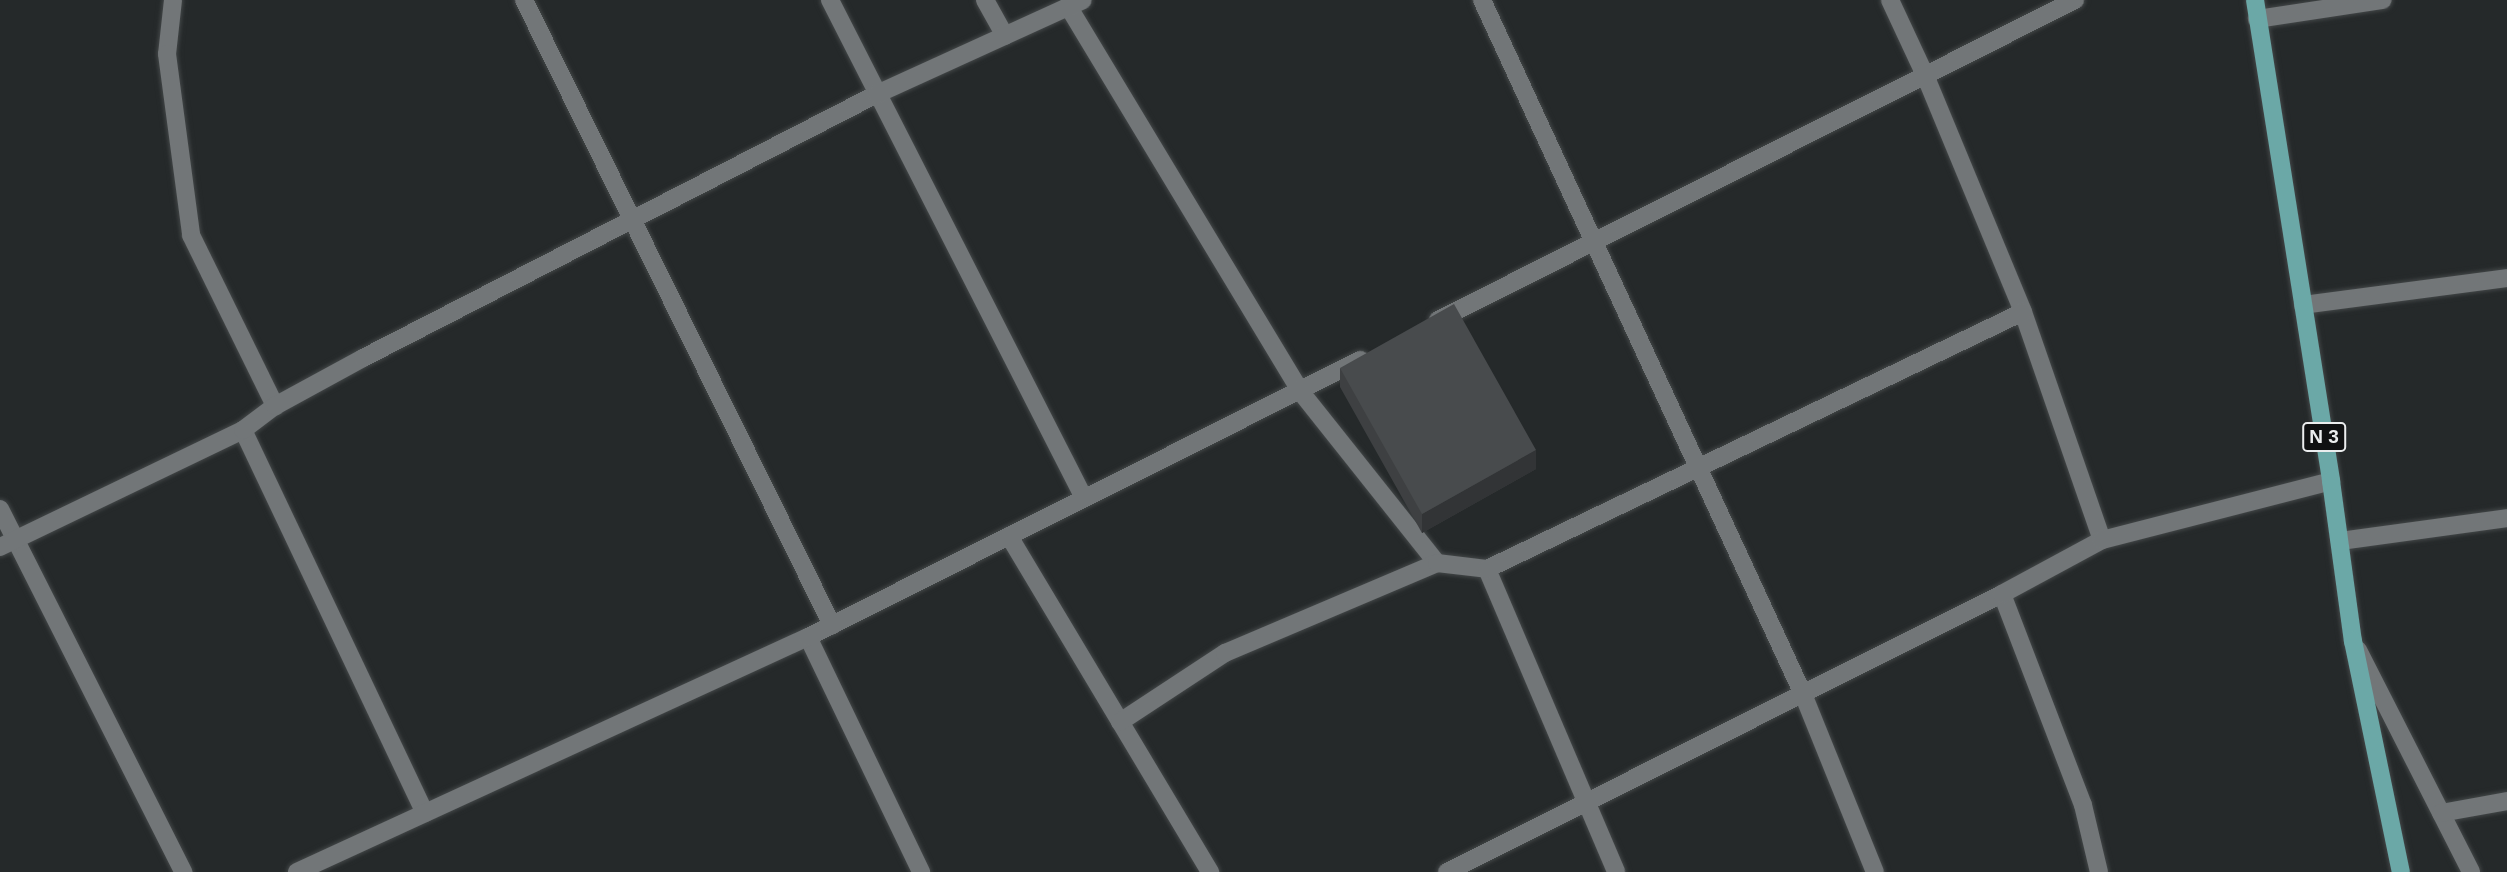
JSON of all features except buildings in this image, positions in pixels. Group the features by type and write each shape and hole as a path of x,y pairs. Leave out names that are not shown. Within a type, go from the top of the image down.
{"main road":[{"name":"N 3","path":"2255,0 2331,481 2353,640 2401,872"}],"street":[{"path":"173,0 167,54 191,235 275,406"},
{"path":"524,0 832,625"},
{"path":"830,0 1084,498"},
{"path":"985,0 1005,36"},
{"path":"1482,0 1803,694 1875,872"},
{"path":"1890,0 1925,75 2023,312 2102,540"},
{"path":"1422,328 2075,0"},
{"path":"2258,19 2383,0"},
{"path":"8,543 243,430 275,406 363,358 877,94 1076,3 1300,391 1437,563"},
{"path":"2303,306 2507,278"},
{"path":"1120,722 1225,653 1437,563 1487,569 2023,312"},
{"path":"297,872 832,625 1373,353"},
{"path":"243,430 425,813"},
{"path":"1447,872 2002,594 2102,540 2331,481"},
{"path":"0,509 8,543 183,872"},
{"path":"2340,541 2507,518"},
{"path":"1009,536 1210,872"},
{"path":"1487,569 1616,872"},
{"path":"2002,594 2083,805 2099,872"},
{"path":"807,637 921,872"},
{"path":"2353,640 2471,872"},
{"path":"2441,813 2507,802"}]}
